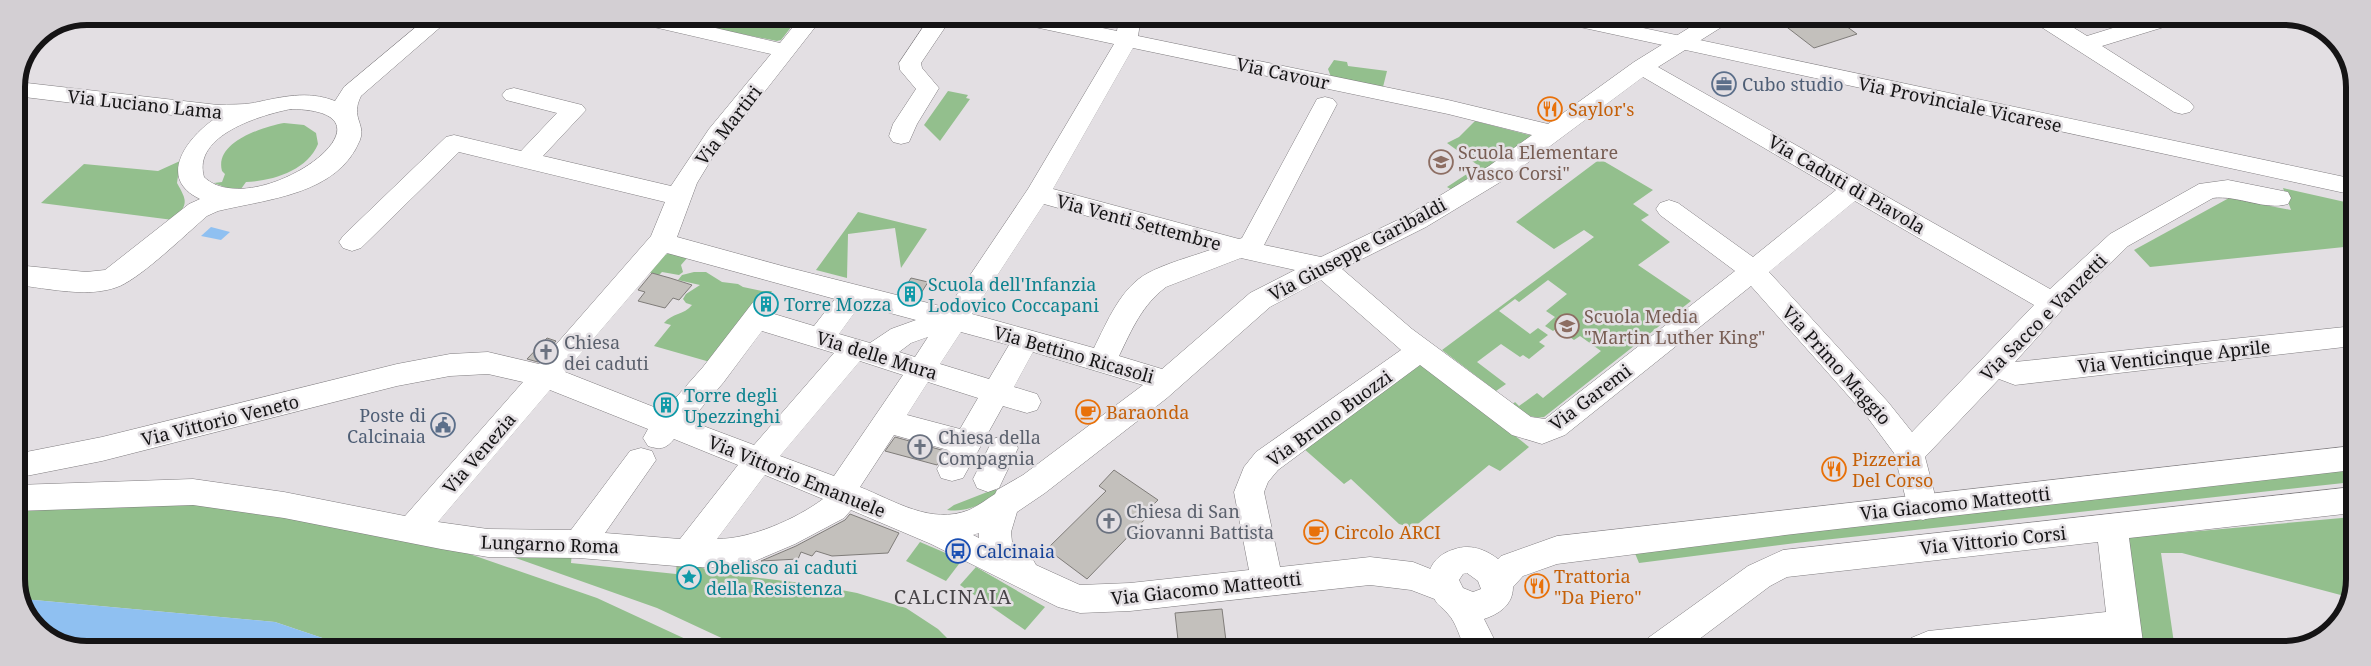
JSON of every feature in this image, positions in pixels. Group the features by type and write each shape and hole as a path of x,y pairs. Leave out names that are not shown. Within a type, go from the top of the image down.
{"street":[{"path":"344,116 345,104 360,85 431,25"},
{"path":"674,25 786,51"},
{"name":"Via Martiri","path":"661,242 668,231 678,197 706,149 806,25"},
{"path":"902,136 905,124 928,88 911,70 909,65 936,25"},
{"name":"Via Cavour","path":"1051,25 1126,42 1439,105 1550,132"},
{"path":"1126,42 1129,25"},
{"name":"Via Provinciale Vicarese","path":"1598,25 2346,185"},
{"name":"Via Giuseppe Garibaldi","path":"928,529 954,528 980,520 998,489 1041,478 1167,382 1260,300 1417,221 1498,172 1550,132 1642,67 1709,25"},
{"path":"2055,25 2182,107"},
{"path":"2084,44 2146,25"},
{"name":"Via Venti Settembre","path":"843,494 887,421 923,370 953,319 1038,194 1126,42"},
{"name":"Via Caduti di Piavola","path":"1642,67 2052,303"},
{"path":"241,196 216,194 200,188 190,174 192,159 205,140 224,125 245,114 284,103 337,96 360,85"},
{"name":"Via Luciano Lama","path":"25,91 218,113 236,112 284,103"},
{"path":"514,95 574,110 525,161"},
{"path":"25,275 86,282 111,278 128,268 198,210 241,196 266,193 306,178 327,164 340,152 346,140 349,124 344,116 326,104 284,103"},
{"path":"1102,361 1133,302 1147,286 1252,244 1325,104"},
{"path":"352,242 454,143 678,197"},
{"name":"Via Garemi","path":"1323,267 1422,350 1522,426 1542,432 1555,427 1753,271 1854,188"},
{"name":"Via Sacco e Vanzetti","path":"1910,454 1995,366 2052,303 2120,240 2208,190 2228,188 2279,198"},
{"name":"Via Venti Settembre","path":"1038,194 1241,249 1323,267"},
{"name":"Via Primo Maggio","path":"1669,209 1753,271 1878,410 1903,440 1910,454 1923,507"},
{"name":"Via Bettino Ricasoli","path":"661,242 786,277 953,319 1102,361 1167,382"},
{"name":"Via Venezia","path":"412,530 661,242"},
{"path":"579,544 656,441 713,374 786,277"},
{"path":"820,338 854,294"},
{"name":"Via delle Mura","path":"763,309 820,338 998,391 1027,402"},
{"path":"688,553 759,460 864,352 901,336 953,319"},
{"name":"Via Venticinque Aprile","path":"1995,366 2015,374 2346,337"},
{"path":"952,469 1026,340"},
{"name":"Via Bruno Buozzi","path":"1267,582 1249,492 1255,476 1267,461 1422,350"},
{"name":"Via Vittorio Veneto","path":"25,464 102,449 423,370 480,363 521,369 545,376"},
{"name":"Via Vittorio Emanuele","path":"545,376 656,441 759,460 928,529 1044,585"},
{"path":"887,421 966,443"},
{"path":"1003,448 998,489 997,546 1001,552 1044,585"},
{"name":"Via Giacomo Matteotti","path":"1044,585 1070,597 1080,599 1130,597 1370,571 1469,584 1557,550 2346,459"},
{"name":"Lungarno Roma","path":"25,498 193,492 294,507 488,543 579,544 688,553 724,553 754,548 818,518 843,494"},
{"name":"Via Vittorio Corsi","path":"1671,641 1759,576 1783,564 2346,501"},
{"path":"2052,641 2126,638 2112,527"},
{"path":"1469,584 1480,641"},
{"path":"1469,584 1488,641"}],"green space":[{"path":"709,25 793,25 781,40 777,41 707,27"},
{"path":"1334,60 1347,62 1348,66 1387,71 1383,87 1331,77 1328,69"},
{"path":"948,91 968,95 966,98 970,99 940,141 924,125"},
{"path":"1475,121 1533,136 1454,191 1447,187 1479,166 1447,143 1459,137"},
{"path":"284,123 304,125 316,133 318,144 306,161 288,173 277,177 246,182 241,189 235,191 214,183 222,182 225,174 222,171 222,161 225,152 233,144 253,132"},
{"name":"Scuola Media \"Martin Luther King\"","path":"1600,159 1653,190 1633,204 1649,215 1641,220 1670,242 1638,265 1691,301 1544,417 1531,416 1512,405 1515,402 1519,406 1537,393 1543,398 1601,351 1580,336 1574,340 1557,328 1553,331 1545,326 1555,317 1546,311 1567,294 1548,280 1519,302 1515,299 1499,311 1530,334 1538,328 1548,335 1539,342 1545,346 1529,359 1523,355 1520,357 1501,344 1477,362 1506,384 1496,391 1442,350 1594,237 1584,230 1554,249 1516,222"},
{"path":"180,161 177,183 185,202 182,210 173,220 41,203 84,164 158,171"},
{"path":"2283,188 2346,202 2346,247 2150,267 2134,250 2229,198 2291,210"},
{"path":"858,212 927,229 901,268 895,228 848,234 847,278 816,270"},
{"path":"671,253 688,257 681,265 683,272 679,275 662,272 659,275 644,271 664,255"},
{"path":"706,272 722,282 738,284 762,291 772,291 766,299 762,298 717,364 654,346 671,325 664,323 692,305 686,303 683,299 686,294 700,285 678,280 682,275"},
{"path":"1423,363 1529,447 1500,471 1489,465 1413,528 1399,524 1351,479 1344,484 1303,448"},
{"path":"2346,470 2346,483 1796,543 1639,563 1634,551"},
{"path":"995,489 1000,493 969,509 947,510 954,505"},
{"path":"188,502 335,524 461,551 597,598 690,641 331,641 275,622 28,599 25,583 25,506"},
{"path":"2346,518 2346,579 2344,595 2182,553 2161,553 2174,641 2136,641 2123,538"},
{"path":"920,542 962,560 946,581 906,561"},
{"path":"493,550 572,552 571,563 676,574 677,559 717,573 810,584 857,593 906,608 938,629 950,641 728,641 657,608"},
{"path":"976,567 1045,607 1025,630 960,585"}],"water":[{"path":"211,227 230,232 221,240 201,236"},
{"path":"28,599 275,622 331,641 87,641 71,639 52,631 43,623 33,610"}],"building":[{"path":"1784,25 1845,25 1857,34 1814,48"},
{"path":"652,273 692,285 679,300 673,298 665,308 638,301 645,292 638,290"},
{"path":"911,278 928,282 918,298 901,294"},
{"path":"547,338 556,341 538,362 527,359"},
{"path":"895,437 945,451 937,465 885,451"},
{"name":"Chiesa di San Giovanni Battista","path":"1114,470 1158,500 1144,514 1148,516 1087,579 1047,549 1106,491 1099,486"},
{"path":"850,514 899,533 888,553 832,556 816,551 812,556 801,552 798,559 761,561 796,546 845,520"},
{"path":"1222,609 1226,641 1178,641 1175,613"}],"place":[{"name":"Cubo studio","path":"1724,84"},
{"name":"Saylor's","path":"1550,109"},
{"name":"Scuola Elementare \"Vasco Corsi\"","path":"1441,162"},
{"name":"Scuola dell'Infanzia Lodovico Coccapani","path":"910,294"},
{"name":"Torre Mozza","path":"766,304"},
{"name":"Scuola Media \"Martin Luther King\"","path":"1567,326"},
{"name":"Chiesa dei caduti","path":"546,352"},
{"name":"Torre degli Upezzinghi","path":"666,405"},
{"name":"Baraonda","path":"1088,412"},
{"name":"Poste di Calcinaia","path":"443,425"},
{"name":"Chiesa della Compagnia","path":"920,447"},
{"name":"Pizzeria Del Corso","path":"1834,469"},
{"name":"Chiesa di San Giovanni Battista","path":"1109,521"},
{"name":"Circolo ARCI","path":"1316,532"},
{"name":"Calcinaia","path":"958,551"},
{"name":"Obelisco ai caduti della Resistenza","path":"689,577"},
{"name":"Trattoria \"Da Piero\"","path":"1537,586"}],"district":[{"name":"CALCINAIA","path":"953,596"}]}
